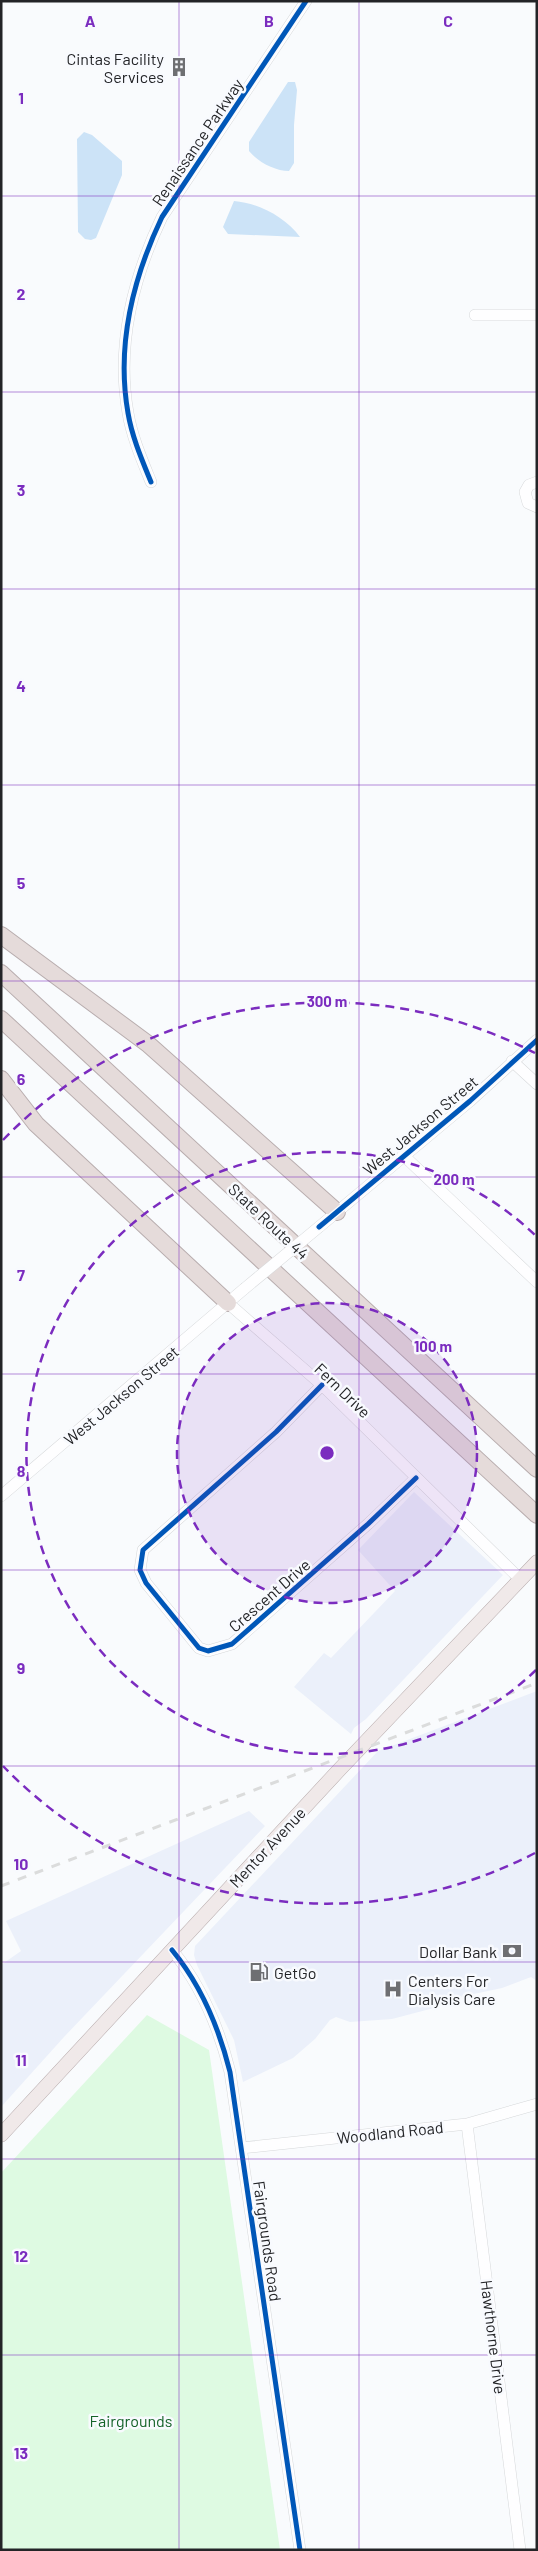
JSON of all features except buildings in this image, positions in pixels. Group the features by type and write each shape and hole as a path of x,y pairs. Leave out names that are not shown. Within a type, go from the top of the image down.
{"highway":[{"path":"1,934 148,1044 337,1212"},
{"name":"State Route 44","path":"1,973 537,1469"},
{"name":"State Route 44","path":"1,1019 537,1515"},
{"path":"1,1079 36,1124 228,1303"}],"main road":[{"name":"Mentor Avenue","path":"1,2135 172,1950 537,1562"}],"street":[{"name":"Renaissance Parkway","path":"151,482 128,413 124,353 128,319 144,254 162,217 306,1"},
{"path":"475,315 537,315"},
{"path":"537,482 529,485 525,492 528,504 537,507"},
{"name":"West Jackson Street","path":"1,1496 244,1289 470,1101 537,1040"},
{"path":"512,1061 537,1084"},
{"path":"404,1155 537,1282"},
{"name":"Fern Drive","path":"228,1303 322,1385 520,1579"},
{"name":"Crescent Drive","path":"322,1385 276,1432 143,1550 140,1570 146,1583 199,1648 208,1651 232,1644 368,1524 416,1478"},
{"name":"Fairgrounds Road","path":"172,1950 200,1991 224,2048 237,2110 300,2550"},
{"name":"Woodland Road","path":"241,2148 467,2124 537,2104"},
{"name":"Hawthorne Drive","path":"467,2124 520,2550"}],"shaded area":[{"path":"414,1492 503,1575 366,1719 354,1728 351,1734 294,1687 324,1653 331,1658 395,1591 358,1550"},
{"path":"537,1691 537,1981 531,1977 502,1988 455,1998 430,2009 392,2019 350,2022 336,2017 330,2020 315,2039 293,2058 243,2082 234,2040 197,1965 194,1955 195,1946 378,1751"},
{"path":"249,1811 265,1826 64,2037 1,2107 1,1965 21,1951 6,1921"}],"green space":[{"name":"Fairgrounds","path":"147,2015 209,2050 280,2550 1,2550 1,2173"}],"water":[{"path":"288,82 295,82 297,90 294,125 294,163 289,171 267,165 249,151 249,142"},
{"path":"84,132 92,135 122,161 122,175 96,238 91,240 85,239 78,232 77,139"},
{"path":"234,201 243,202 271,212 287,223 300,237 228,234 223,227"}],"railway":[{"path":"1,1886 537,1683"}],"cycle path":[{"path":"151,482 132,431 125,388 124,362 126,337 135,288 162,217 306,1"},
{"path":"319,1227 470,1101 537,1040"},
{"path":"322,1385 276,1432 143,1550 140,1570 146,1583 199,1648 208,1651 232,1644 368,1524 416,1478"},
{"path":"172,1950 192,1978 208,2008 230,2072 300,2550"}],"place":[{"name":"Cintas Facility Services","path":"179,67"},
{"name":"Dollar Bank","path":"512,1951"},
{"name":"GetGo","path":"259,1972"},
{"name":"Centers For Dialysis Care","path":"393,1989"}]}
